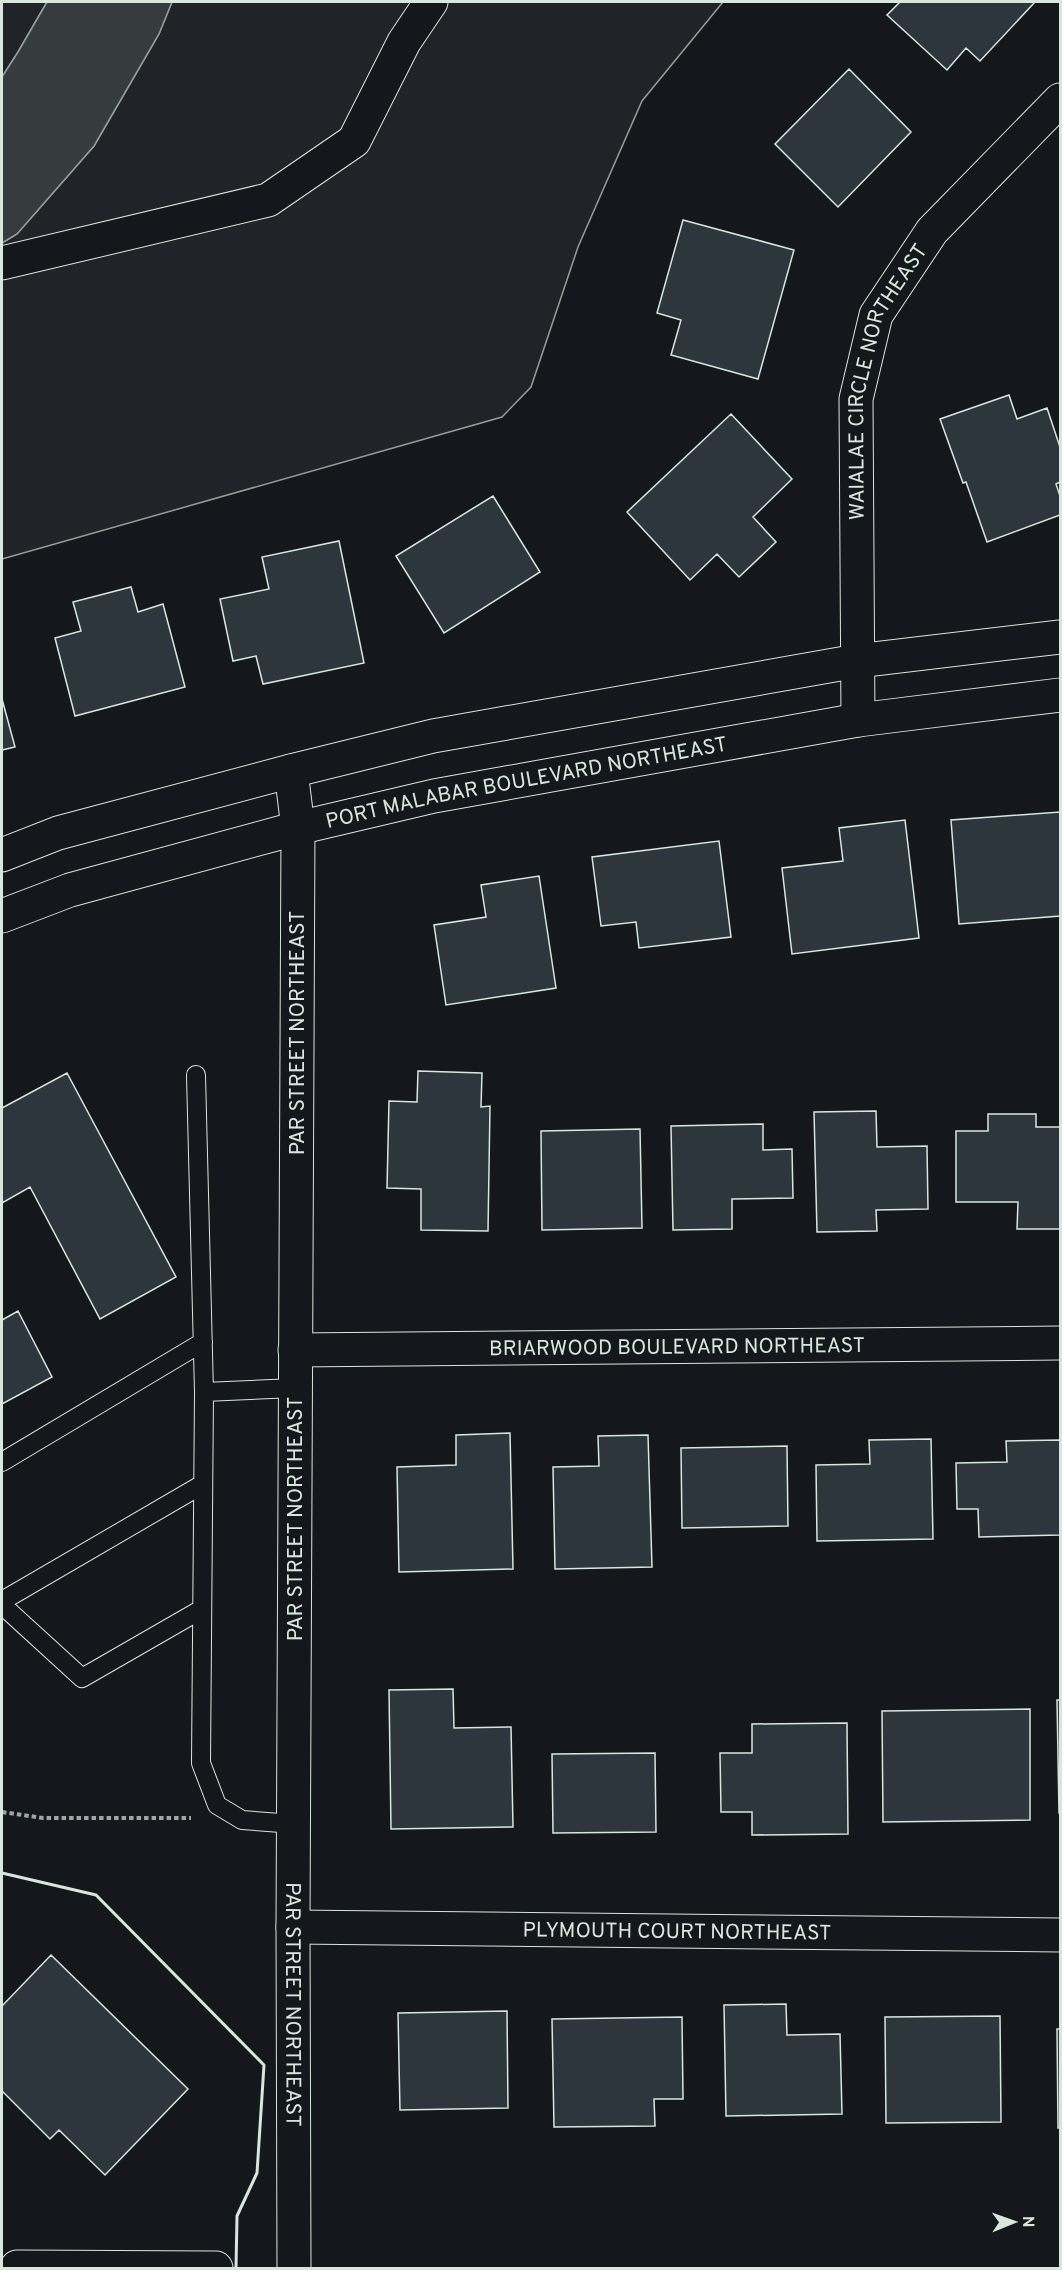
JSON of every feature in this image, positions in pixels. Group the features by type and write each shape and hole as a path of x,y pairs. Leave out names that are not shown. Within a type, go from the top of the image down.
{"street":[{"path":"2,264 268,200 354,141 404,42 431,2"},
{"name":"WAIALAE CIRCLE NORTHEAST","path":"858,720 856,399 876,315 932,231 1060,100"},
{"path":"2,855 58,833 433,736 856,661 1060,638"},
{"name":"PORT MALABAR BOULEVARD NORTHEAST","path":"2,916 70,890 298,828 434,796 858,720 1060,695"},
{"name":"PAR STREET NORTHEAST","path":"291,771 298,828 293,1926 294,2268"},
{"name":"BRIARWOOD BOULEVARD NORTHEAST","path":"295,1350 1060,1343"},
{"name":"PLYMOUTH COURT NORTHEAST","path":"293,1926 1060,1935"},
{"path":"12,2261 216,2268"}],"lane":[{"path":"196,1075 204,1392 201,1763 217,1805 242,1820 294,1824"},
{"path":"2,1462 203,1342"},
{"path":"204,1392 295,1388"},
{"path":"202,1610 82,1678 2,1603 203,1484"}],"path":[{"path":"2,1812 43,1818 170,1817 242,1820"}],"shaded area":[{"path":"2,2 47,2 2,77"},
{"path":"47,2 172,2 159,34 94,146 17,234 2,243 2,77"},
{"path":"172,2 723,2 642,101 578,247 531,387 502,417 2,559 2,243 17,234 94,146 159,34"}],"building":[{"path":"900,2 1035,2 980,61 966,48 947,70 887,15"},
{"path":"849,69 911,132 838,207 775,144"},
{"path":"683,220 794,250 758,379 671,355 681,320 657,313"},
{"path":"1009,395 1017,419 1047,408 1060,447 1060,482 1056,484 1060,496 1060,515 987,542 940,419"},
{"path":"731,414 792,479 753,517 776,542 739,577 717,554 690,580 627,512"},
{"path":"493,496 540,572 444,633 396,556"},
{"path":"339,541 364,663 263,684 256,656 233,661 220,599 269,589 262,557"},
{"path":"131,587 138,612 163,604 185,687 75,716 55,638 81,631 73,602"},
{"path":"2,699 15,747 2,750"},
{"path":"1060,812 1060,916 959,924 951,820"},
{"path":"905,820 919,938 792,954 782,868 843,861 839,828"},
{"path":"719,841 731,937 639,948 636,922 601,926 592,857"},
{"path":"539,876 556,988 446,1005 434,925 486,917 481,885"},
{"path":"418,1071 482,1073 481,1107 490,1106 488,1231 421,1230 421,1189 387,1188 389,1101 417,1102"},
{"path":"67,1073 176,1277 100,1319 30,1187 2,1203 2,1108"},
{"path":"876,1111 877,1147 927,1146 928,1209 876,1210 877,1231 817,1232 814,1112"},
{"path":"988,1114 1036,1114 1036,1127 1060,1127 1060,1229 1017,1229 1018,1202 956,1202 956,1131 988,1131"},
{"path":"763,1124 763,1150 792,1149 793,1198 732,1199 732,1229 673,1230 671,1126"},
{"path":"640,1129 642,1228 542,1230 541,1131"},
{"path":"18,1311 52,1377 2,1404 2,1320"},
{"path":"510,1433 513,1569 399,1572 397,1467 456,1465 456,1435"},
{"path":"648,1435 652,1567 555,1569 553,1467 599,1466 598,1436"},
{"path":"931,1439 933,1539 817,1541 816,1465 870,1464 869,1440"},
{"path":"1060,1440 1060,1535 979,1537 978,1509 957,1509 956,1463 1007,1462 1006,1441"},
{"path":"787,1446 788,1526 682,1528 681,1448"},
{"path":"453,1689 454,1728 511,1727 513,1827 391,1829 389,1690"},
{"path":"1057,1700 1060,1700 1060,1813 1059,1813"},
{"path":"1030,1709 1030,1820 883,1822 882,1711"},
{"path":"847,1723 848,1834 752,1835 752,1812 721,1812 720,1753 752,1753 752,1724"},
{"path":"655,1753 656,1832 553,1833 552,1754"},
{"path":"51,1955 188,2089 105,2175 59,2130 50,2139 2,2091 2,2006"},
{"path":"786,2004 787,2035 840,2034 842,2114 726,2116 724,2005"},
{"path":"507,2011 508,2108 400,2110 398,2013"},
{"path":"1000,2016 1001,2122 886,2123 885,2017"},
{"path":"682,2017 683,2099 654,2099 655,2126 554,2127 552,2019"},
{"path":"1057,2029 1060,2029 1060,2128 1058,2128"}],"wall":[{"path":"2,1873 96,1895 264,2065 257,2173 237,2216 236,2268"}]}
